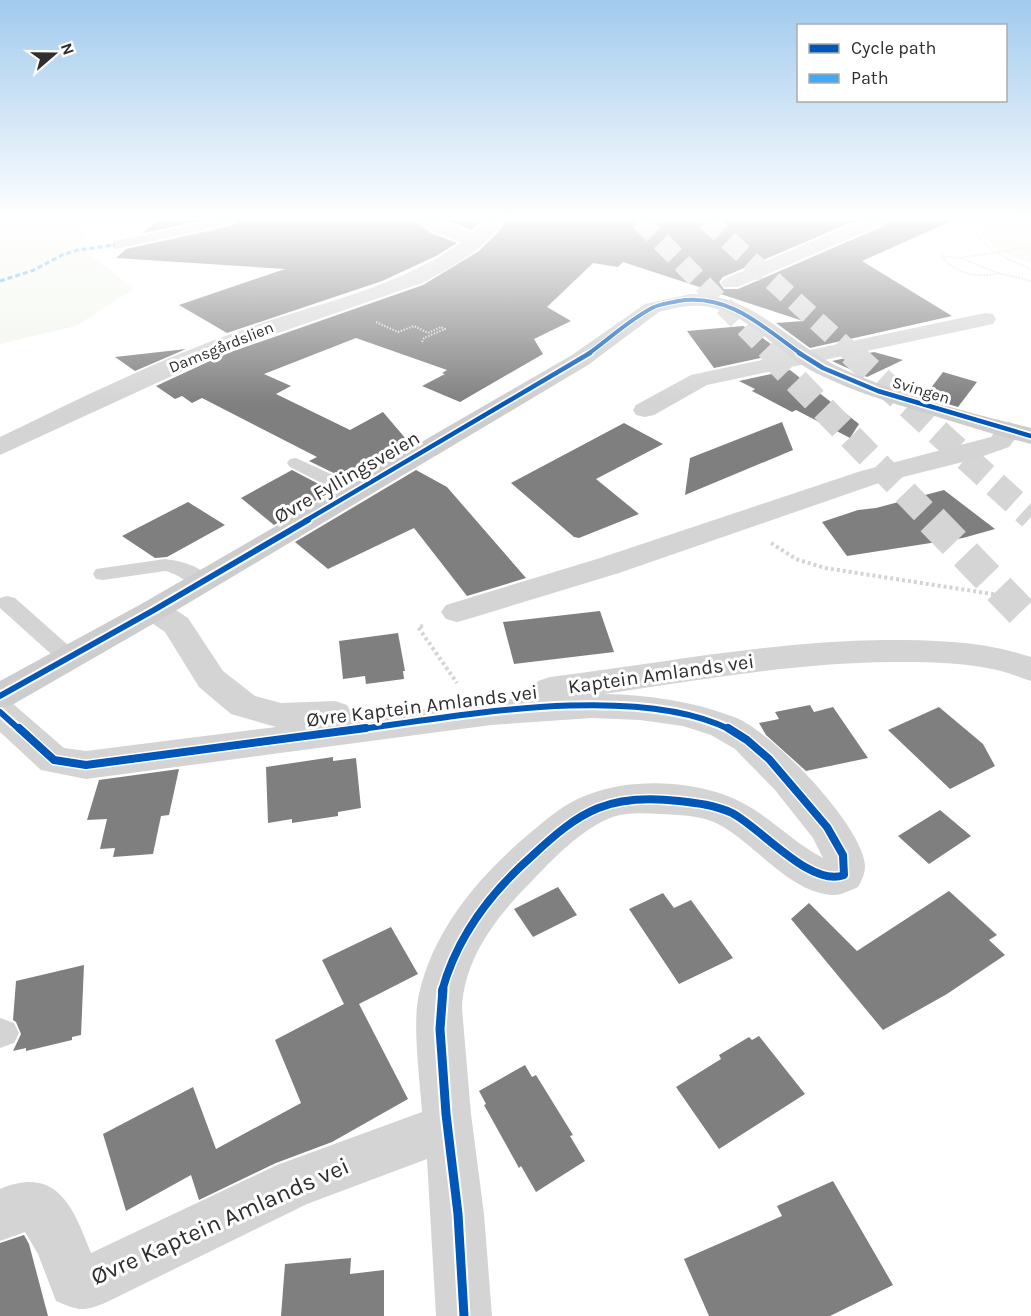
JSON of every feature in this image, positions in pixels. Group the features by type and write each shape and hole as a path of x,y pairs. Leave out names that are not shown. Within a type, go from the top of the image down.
{"main road":[{"name":"Svingen","path":"722,292 806,359 861,385 1020,433"},
{"name":"Øvre Fyllingsveien","path":"0,696 154,610 580,360 652,308 722,292"}],"street":[{"name":"Damsgårdslien","path":"0,447 208,351 259,330 408,281"},
{"path":"722,292 745,281"},
{"path":"645,410 699,380 985,319"},
{"name":"Svingen","path":"457,612 608,566 870,477 966,453 1020,433"},
{"name":"Kaptein Amlands vei","path":"154,610 177,625 211,679 243,705 281,716 333,714 596,684 794,656 869,650 954,651 1011,661 1031,669"},
{"name":"Øvre Kaptein Amlands vei","path":"0,712 54,760 86,765 418,721 552,708 633,708 690,715 731,730 759,750 818,816 837,843 846,865 844,875 832,879 818,873 737,815 715,807 639,797 614,800 577,817 526,860 484,903 457,948 441,995 446,1126 461,1234 464,1316"},
{"name":"Øvre Kaptein Amlands vei","path":"0,1215 30,1206 42,1211 61,1244 75,1282 88,1283 296,1183 446,1126"}],"lane":[{"path":"296,464 354,492"},
{"path":"103,574 165,565 180,567 202,581"},
{"path":"7,603 69,658"}],"path":[{"path":"422,342 424,338 445,329 441,327 428,333"},
{"path":"746,520 787,555 820,566 1031,600"},
{"path":"424,625 418,627 460,687"}],"shaded area":[{"path":"0,281 124,281 134,289 76,326 0,344"}],"building":[{"path":"248,281 381,281 227,333 179,305"},
{"path":"429,281 574,281 547,307 571,321 534,339 543,354 460,402 422,386 445,374 442,373 447,370 356,338 264,374 291,386 276,394 350,430 383,412 406,439 382,452 391,457 350,481 309,461 317,457 202,398 192,403 182,396 175,399 156,386 225,354"},
{"path":"682,281 719,281 724,289 738,289 756,281 895,281 952,316 810,348 776,323 803,321"},
{"path":"743,326 783,353 714,368 687,331"},
{"path":"186,349 135,371 115,357"},
{"path":"874,352 903,360 867,377 832,361"},
{"path":"790,370 859,424 850,438 796,410 792,412 752,391 755,389 739,381"},
{"path":"943,372 977,382 958,407 924,397"},
{"path":"782,422 793,450 685,495 690,458"},
{"path":"624,423 663,444 596,479 639,514 579,538 574,537 511,483"},
{"path":"292,470 332,491 274,525 241,498"},
{"path":"416,470 447,487 526,578 467,596 414,528 328,569 295,542"},
{"path":"944,490 995,529 963,538 847,556 822,522 858,510 876,508"},
{"path":"188,502 225,525 167,557 155,558 122,536"},
{"path":"600,611 614,652 514,664 503,622"},
{"path":"398,633 405,671 403,671 404,679 366,684 365,676 343,679 339,641"},
{"path":"810,705 814,712 833,707 868,758 806,771 766,735 759,723 779,719 775,712"},
{"path":"939,707 983,744 995,766 950,789 888,730"},
{"path":"333,757 333,761 356,758 361,808 338,812 338,816 292,823 292,819 268,823 266,767"},
{"path":"179,769 169,815 161,816 153,854 113,857 115,848 100,849 107,819 87,820 99,780"},
{"path":"940,810 971,836 929,864 898,836"},
{"path":"558,887 577,915 533,937 514,909"},
{"path":"949,891 997,935 989,940 1005,955 947,994 883,1030 791,919 809,903 857,951"},
{"path":"663,893 674,908 691,900 733,958 679,984 629,909"},
{"path":"391,927 418,974 359,1004 408,1099 332,1142 276,1163 199,1200 191,1175 126,1211 103,1134 193,1087 216,1149 301,1103 275,1040 344,1004 322,960"},
{"path":"84,965 81,1035 72,1037 72,1040 26,1051 26,1048 13,1051 21,1034 13,1020 16,981"},
{"path":"759,1036 805,1094 719,1149 676,1087 721,1059 719,1055 749,1037 752,1040"},
{"path":"525,1065 532,1077 536,1075 573,1135 570,1136 585,1161 536,1192 521,1166 519,1168 484,1105 486,1104 479,1091"},
{"path":"833,1181 893,1285 830,1316 709,1316 684,1259 782,1216 777,1206"},
{"path":"24,1235 29,1244 48,1316 0,1316 0,1243"},
{"path":"351,1258 350,1274 384,1270 384,1316 281,1316 285,1264"}],"tunnel":[{"path":"700,281 771,354"},
{"path":"773,281 853,354"},
{"path":"769,353 933,521"},
{"path":"851,353 1031,517"},
{"path":"932,520 1031,622"}],"cycle path":[{"path":"0,696 154,610 580,360 652,308 671,302 699,300 728,306 753,318 811,361 850,380 906,400 1031,436"},
{"path":"0,712 54,760 86,765 491,712 592,706 640,708 685,714 723,726 747,740 769,759 827,827 839,845 845,865 844,875 836,878 817,874 803,866 746,822 716,807 671,800 614,801 586,813 557,833 508,878 479,913 455,952 441,995 440,1008 446,1114 458,1214 464,1316"}]}
